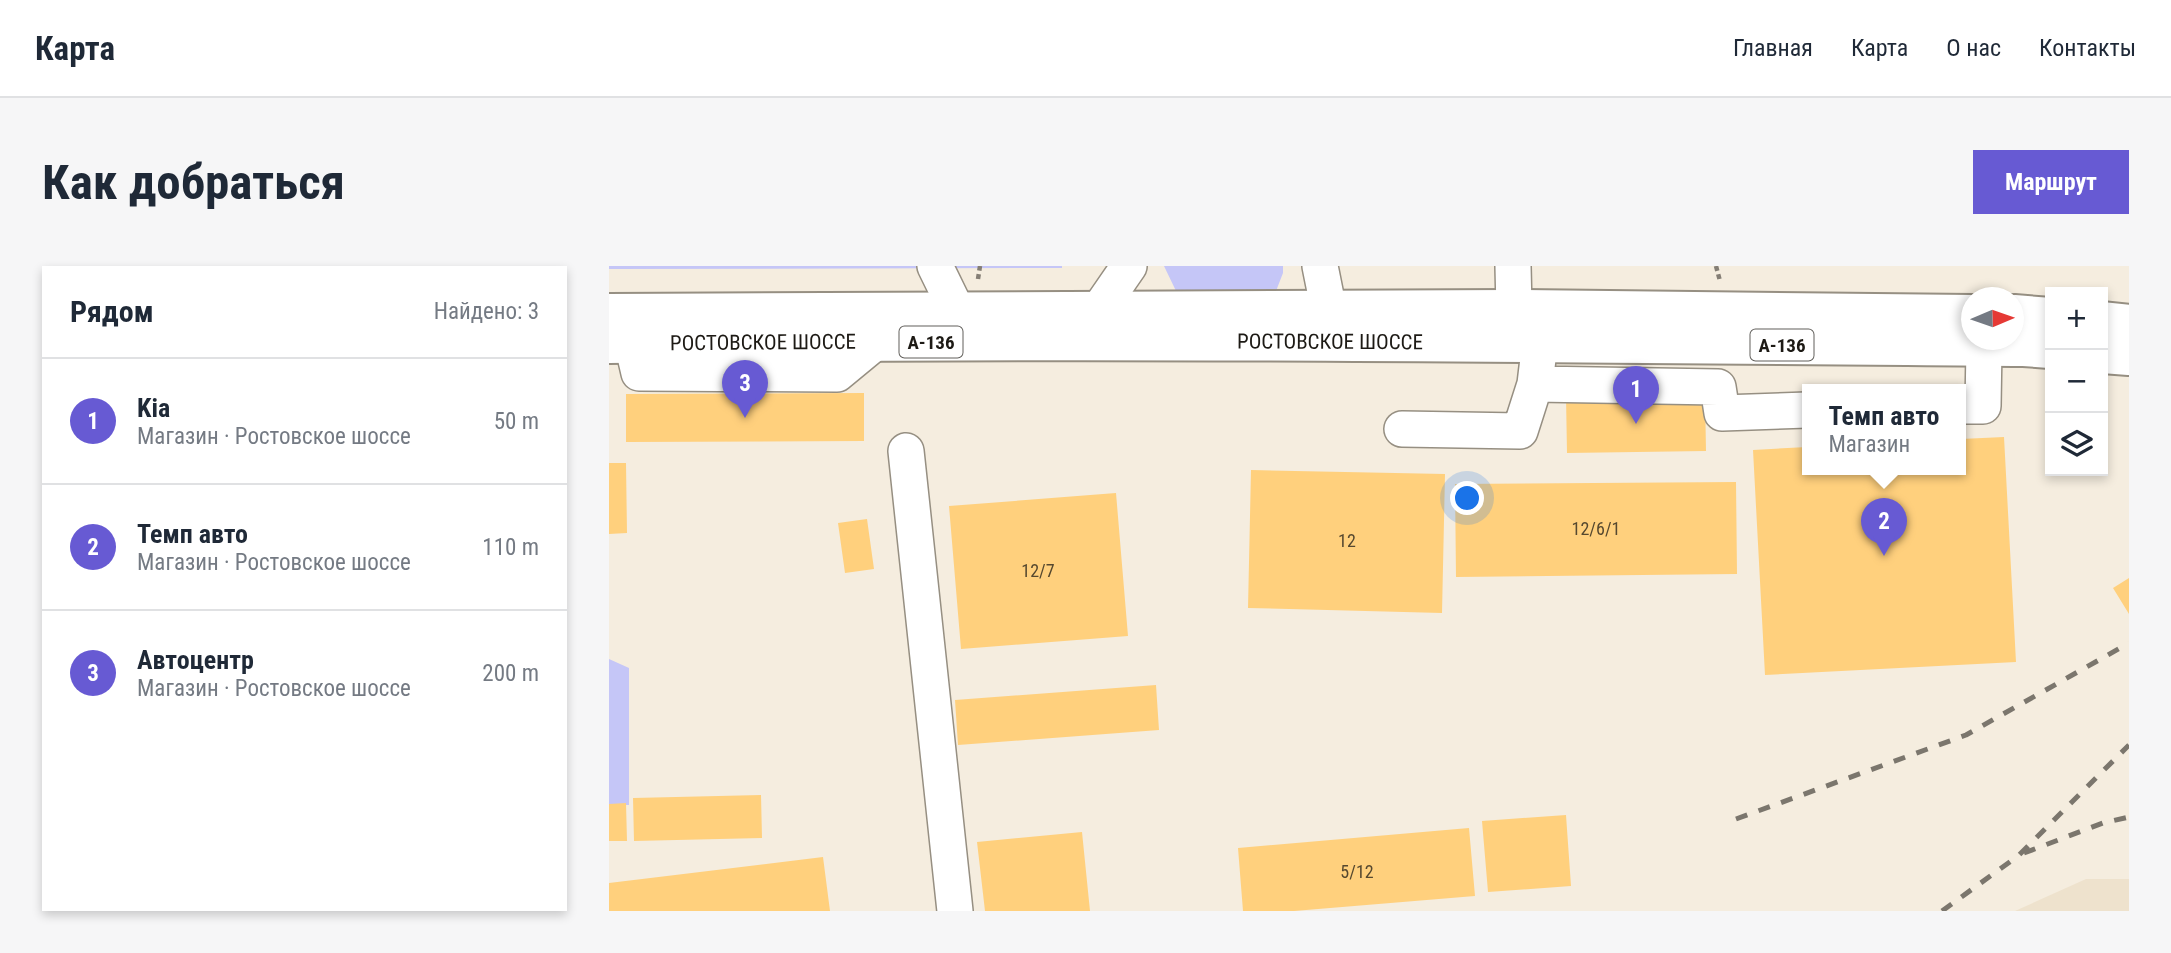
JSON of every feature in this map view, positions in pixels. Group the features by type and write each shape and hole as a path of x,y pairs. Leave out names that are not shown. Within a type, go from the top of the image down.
{"main road":[{"name":"РОСТОВСКОЕ ШОССЕ","path":"609,313 1514,309 1719,312 1961,329"},
{"name":"РОСТОВСКОЕ ШОССЕ","path":"620,344 877,341 1540,342 1719,312"},
{"path":"2024,315 2045,317"},
{"path":"2108,322 2129,324"},
{"name":"РОСТОВСКОЕ ШОССЕ","path":"2024,342 2045,348"},
{"path":"2108,354 2129,356"}],"lane":[{"path":"935,266 957,311"},
{"path":"1098,311 1129,266"},
{"path":"1320,266 1329,311"},
{"path":"1513,266 1514,309"},
{"path":"1719,312 1718,387 1722,413 1802,410"},
{"path":"1402,429 1520,431 1535,384 1540,342"},
{"path":"1966,406 1983,406 1979,350"},
{"path":"1535,384 1718,387"},
{"path":"906,451 955,911"}],"path":[{"path":"978,279 980,266"},
{"path":"1716,266 1719,312"}],"shaded area":[{"path":"609,266 1062,266 1062,268 609,269"},
{"path":"1164,266 1283,266 1283,273 1276,291 1176,291"},
{"path":"609,659 629,668 629,805 609,805"},
{"path":"2086,879 2129,879 2129,911 2015,911"}],"building":[{"path":"864,393 864,441 626,442 626,394"},
{"path":"1705,395 1706,451 1567,453 1566,396"},
{"path":"2004,437 2016,662 1765,675 1753,450 1802,447 1802,475 1966,475 1966,439"},
{"path":"609,463 626,463 627,533 609,534"},
{"path":"1251,470 1445,474 1442,613 1248,608"},
{"path":"1736,482 1737,574 1456,577 1455,484"},
{"path":"1116,493 1128,636 961,649 949,506"},
{"path":"867,519 874,569 845,573 838,523"},
{"path":"2129,578 2129,614 2113,588"},
{"path":"1156,685 1159,730 958,745 955,700"},
{"path":"761,795 762,838 634,841 633,798"},
{"path":"626,803 627,841 609,841 609,804"},
{"path":"1566,815 1571,886 1488,892 1482,821"},
{"path":"1469,828 1475,896 1294,911 1243,911 1238,848"},
{"path":"1082,832 1090,911 985,911 977,842"},
{"path":"823,857 830,911 609,911 609,883"}],"railway":[{"path":"1736,819 1966,735 2129,643"},
{"path":"1942,911 2018,856 2129,745"},
{"path":"2024,853 2103,823 2129,817"}],"place":[{"name":"Автоцентр","path":"745,418"},
{"name":"Kia","path":"1636,424"},
{"name":"Темп авто","path":"1884,556"}]}
